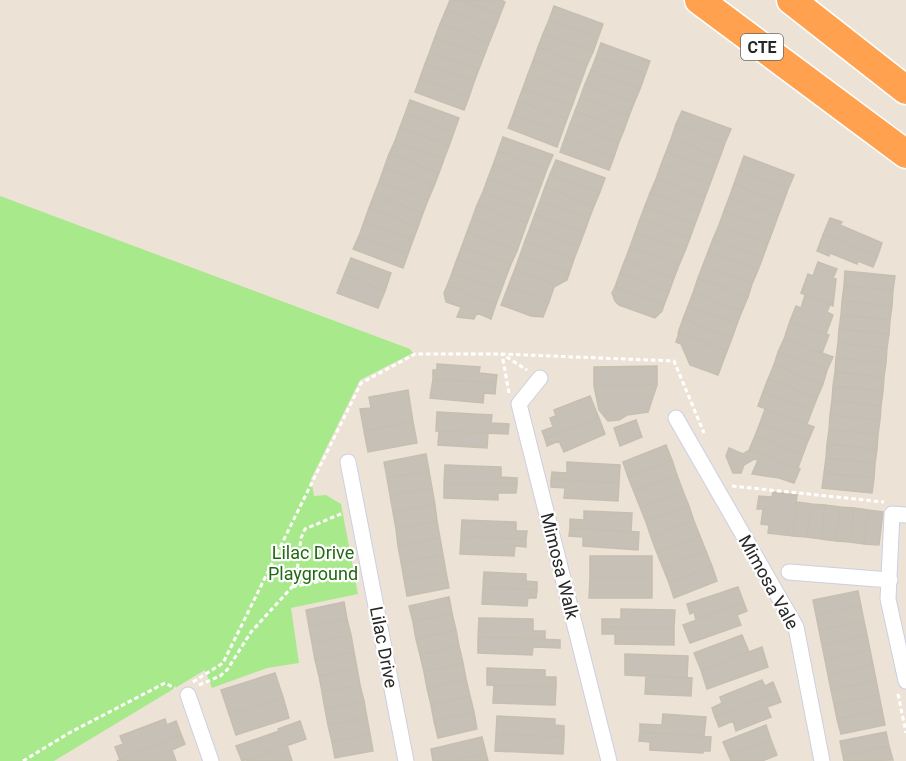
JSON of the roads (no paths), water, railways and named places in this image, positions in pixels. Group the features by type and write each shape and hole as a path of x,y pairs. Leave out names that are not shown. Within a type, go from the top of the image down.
{"highway":[{"name":"CTE","path":"699,0 906,154"},
{"path":"791,0 906,90"}],"street":[{"name":"Mimosa Walk","path":"540,378 519,404 609,761"},
{"name":"Mimosa Vale","path":"676,418 796,627 822,761"},
{"name":"Lilac Drive","path":"348,462 406,761"},
{"path":"906,515 892,514 888,599 906,681"},
{"path":"789,572 890,580"},
{"path":"188,694 211,761"}],"park label":[{"name":"Lilac Drive Playground","path":"313,562"}]}
